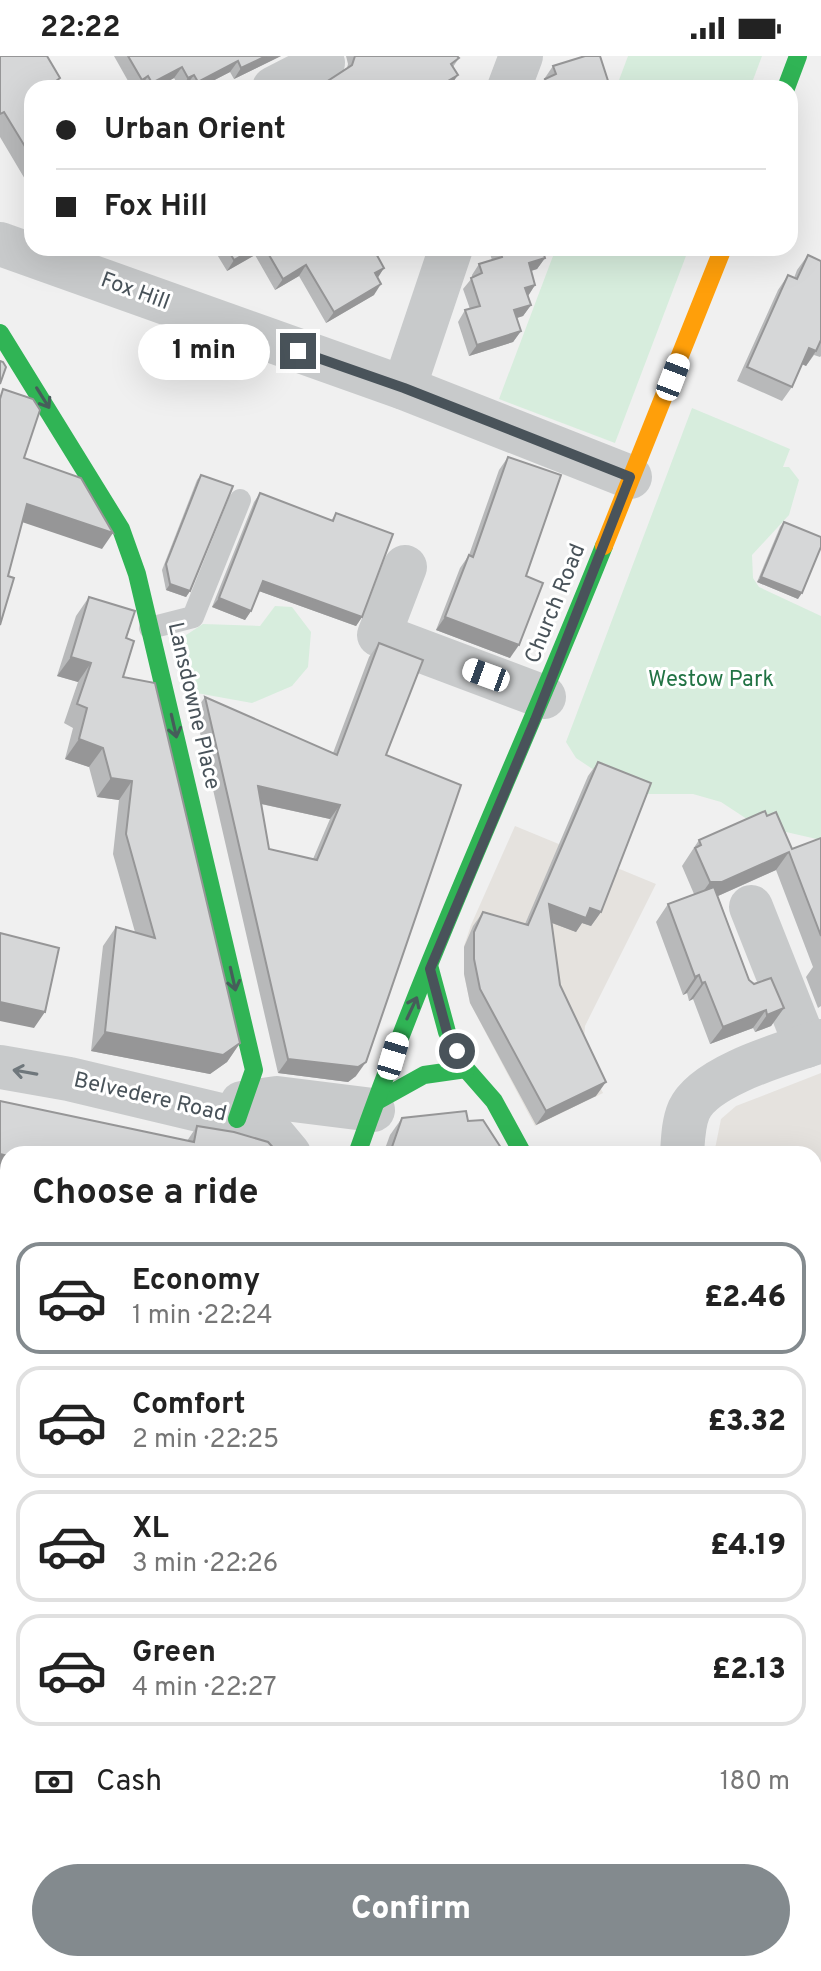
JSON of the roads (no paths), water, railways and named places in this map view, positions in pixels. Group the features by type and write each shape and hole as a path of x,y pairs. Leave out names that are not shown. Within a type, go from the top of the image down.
{"main road":[{"path":"789,80 798,56"},
{"name":"Church Road","path":"360,1146 399,1034 430,969 544,697 720,256"},
{"name":"Lansdowne Place","path":"0,333 121,529 150,628 254,1070 240,1111"},
{"path":"430,969 447,1032 466,1069 494,1101 519,1146"},
{"path":"376,1105 424,1075 466,1069"}],"street":[{"path":"512,80 521,56"},
{"path":"290,80 323,63"},
{"name":"Fox Hill","path":"0,244 24,253"},
{"name":"Fox Hill","path":"34,256 404,388 630,477"},
{"path":"404,388 448,256"},
{"path":"405,567 379,635 544,697"},
{"path":"683,1146 690,1109 706,1089 813,1043 751,907"},
{"name":"Belvedere Road","path":"0,1067 240,1111 282,1146"},
{"name":"Belvedere Road","path":"240,1111 277,1098 376,1105"}],"lane":[{"path":"150,628 193,617 240,500"}],"park label":[{"name":"Westow Park","path":"711,680"}]}
